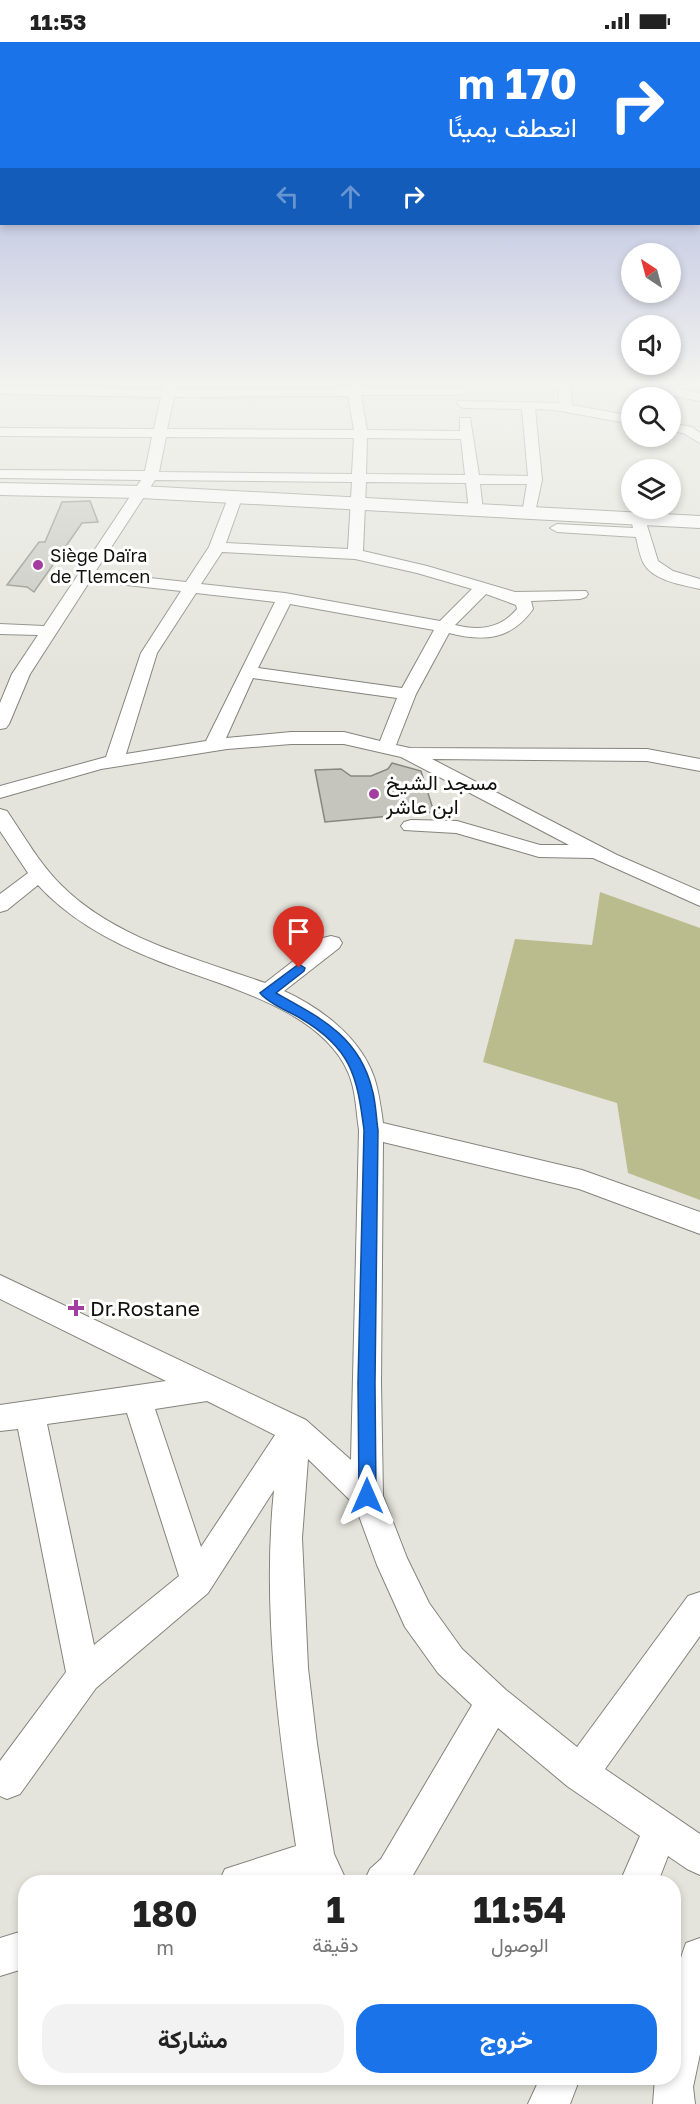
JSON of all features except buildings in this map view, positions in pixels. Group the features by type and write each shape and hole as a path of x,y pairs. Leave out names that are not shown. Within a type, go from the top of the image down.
{"main road":[{"path":"0,489 146,484 235,498 529,514 640,526 700,522"}],"street":[{"path":"91,480 146,484 306,480"},
{"path":"0,724 21,674 87,576 147,480"},
{"path":"355,554 358,480"},
{"path":"472,480 476,511"},
{"path":"529,514 535,480"},
{"path":"114,761 149,653 217,547 235,498"},
{"path":"557,528 640,526 651,563 654,566 665,573 700,584"},
{"path":"87,576 285,598 444,627 469,635 500,632 520,617 525,609 524,603 513,597 483,587 421,569 355,554 217,547"},
{"path":"386,748 407,694 444,627 483,587"},
{"path":"513,597 580,594"},
{"path":"213,745 285,598"},
{"path":"0,629 50,631"},
{"path":"247,672 407,694"},
{"path":"0,792 41,778 114,761 213,745 291,738 344,738 407,753 647,755 700,765"},
{"path":"407,753 597,853 700,899"},
{"path":"0,815 48,886 76,909 136,944 267,993 317,1022 343,1045 358,1066 366,1089 371,1130 366,1383 367,1496 393,1565 417,1615 450,1661 494,1702 580,1773 700,1856"},
{"path":"411,826 457,827 539,851 597,853"},
{"path":"0,905 39,874"},
{"path":"267,993 332,943"},
{"path":"371,1130 582,1180 700,1223"},
{"path":"0,1286 295,1430 329,1458 367,1496"},
{"path":"84,1676 15,1416 209,1388"},
{"path":"137,1398 197,1582"},
{"path":"2,1779 84,1676 197,1582 295,1430"},
{"path":"287,1875 322,1870 303,1784 291,1676 285,1551 295,1430"},
{"path":"580,1773 700,1608"},
{"path":"390,1875 494,1702"},
{"path":"642,1875 661,1829"},
{"path":"0,1957 18,1951"},
{"path":"681,2048 700,1957"},
{"path":"549,2104 557,2085"},
{"path":"673,2085 674,2104"}],"green space":[{"path":"600,892 700,928 700,1200 628,1173 617,1103 483,1062 515,939 592,945"}],"place":[{"name":"Siège Daïra de Tlemcen","path":"38,565"},
{"name":"مسجد الشيخ ابن عاشر","path":"374,794"},
{"name":"Dr.Rostane","path":"76,1308"}],"route":[{"path":"299,968 267,993 302,1011 325,1027 343,1045 358,1066 366,1089 371,1130 366,1383 367,1496"}]}
